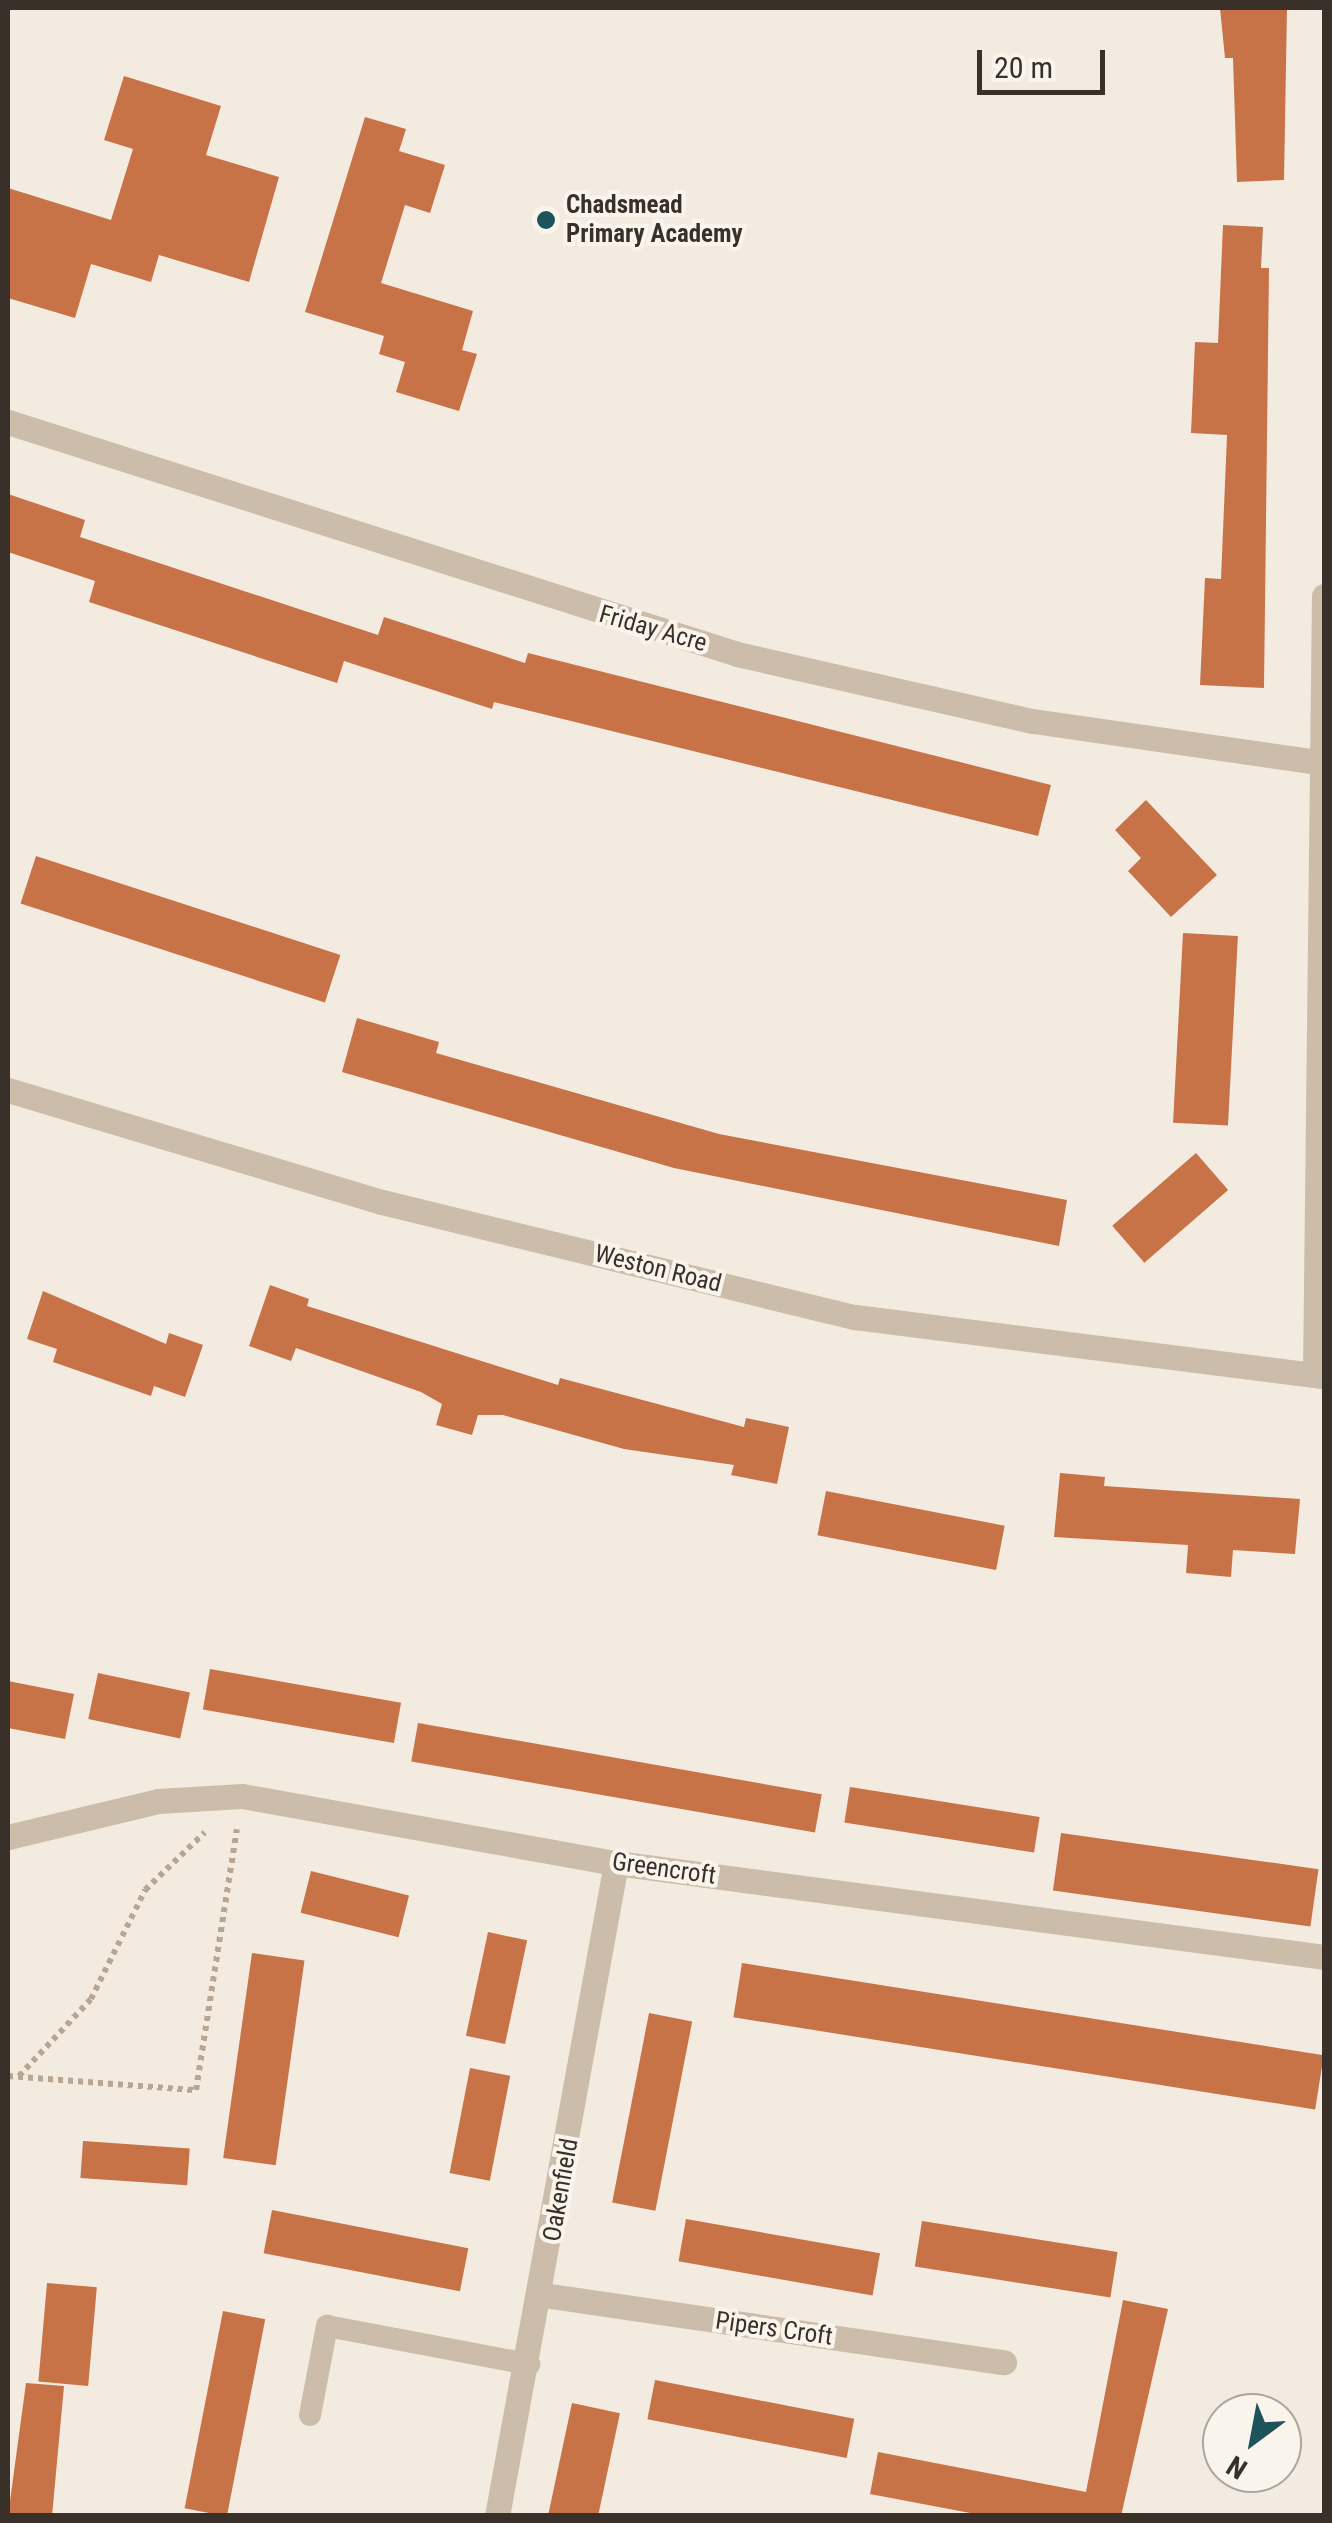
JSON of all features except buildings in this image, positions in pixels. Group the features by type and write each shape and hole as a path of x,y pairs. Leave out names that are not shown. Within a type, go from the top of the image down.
{"street":[{"name":"Friday Acre","path":"8,422 738,654 1033,721 1318,762"},
{"path":"1320,1376 1318,762 1324,596"},
{"name":"Weston Road","path":"8,1090 382,1202 854,1316 1320,1376"},
{"name":"Greencroft","path":"8,1837 158,1802 242,1796 616,1863 1324,1957"},
{"name":"Oakenfield","path":"497,2516 543,2296 616,1863"},
{"name":"Pipers Croft","path":"543,2296 1004,2362"}],"lane":[{"path":"310,2415 327,2326 529,2364"}],"path":[{"path":"8,2076 196,2090 242,1796"},
{"path":"18,2077 91,1999 145,1890 178,1852 204,1832 238,1827"}],"place":[{"name":"Chadsmead Primary Academy","path":"546,220"}]}
